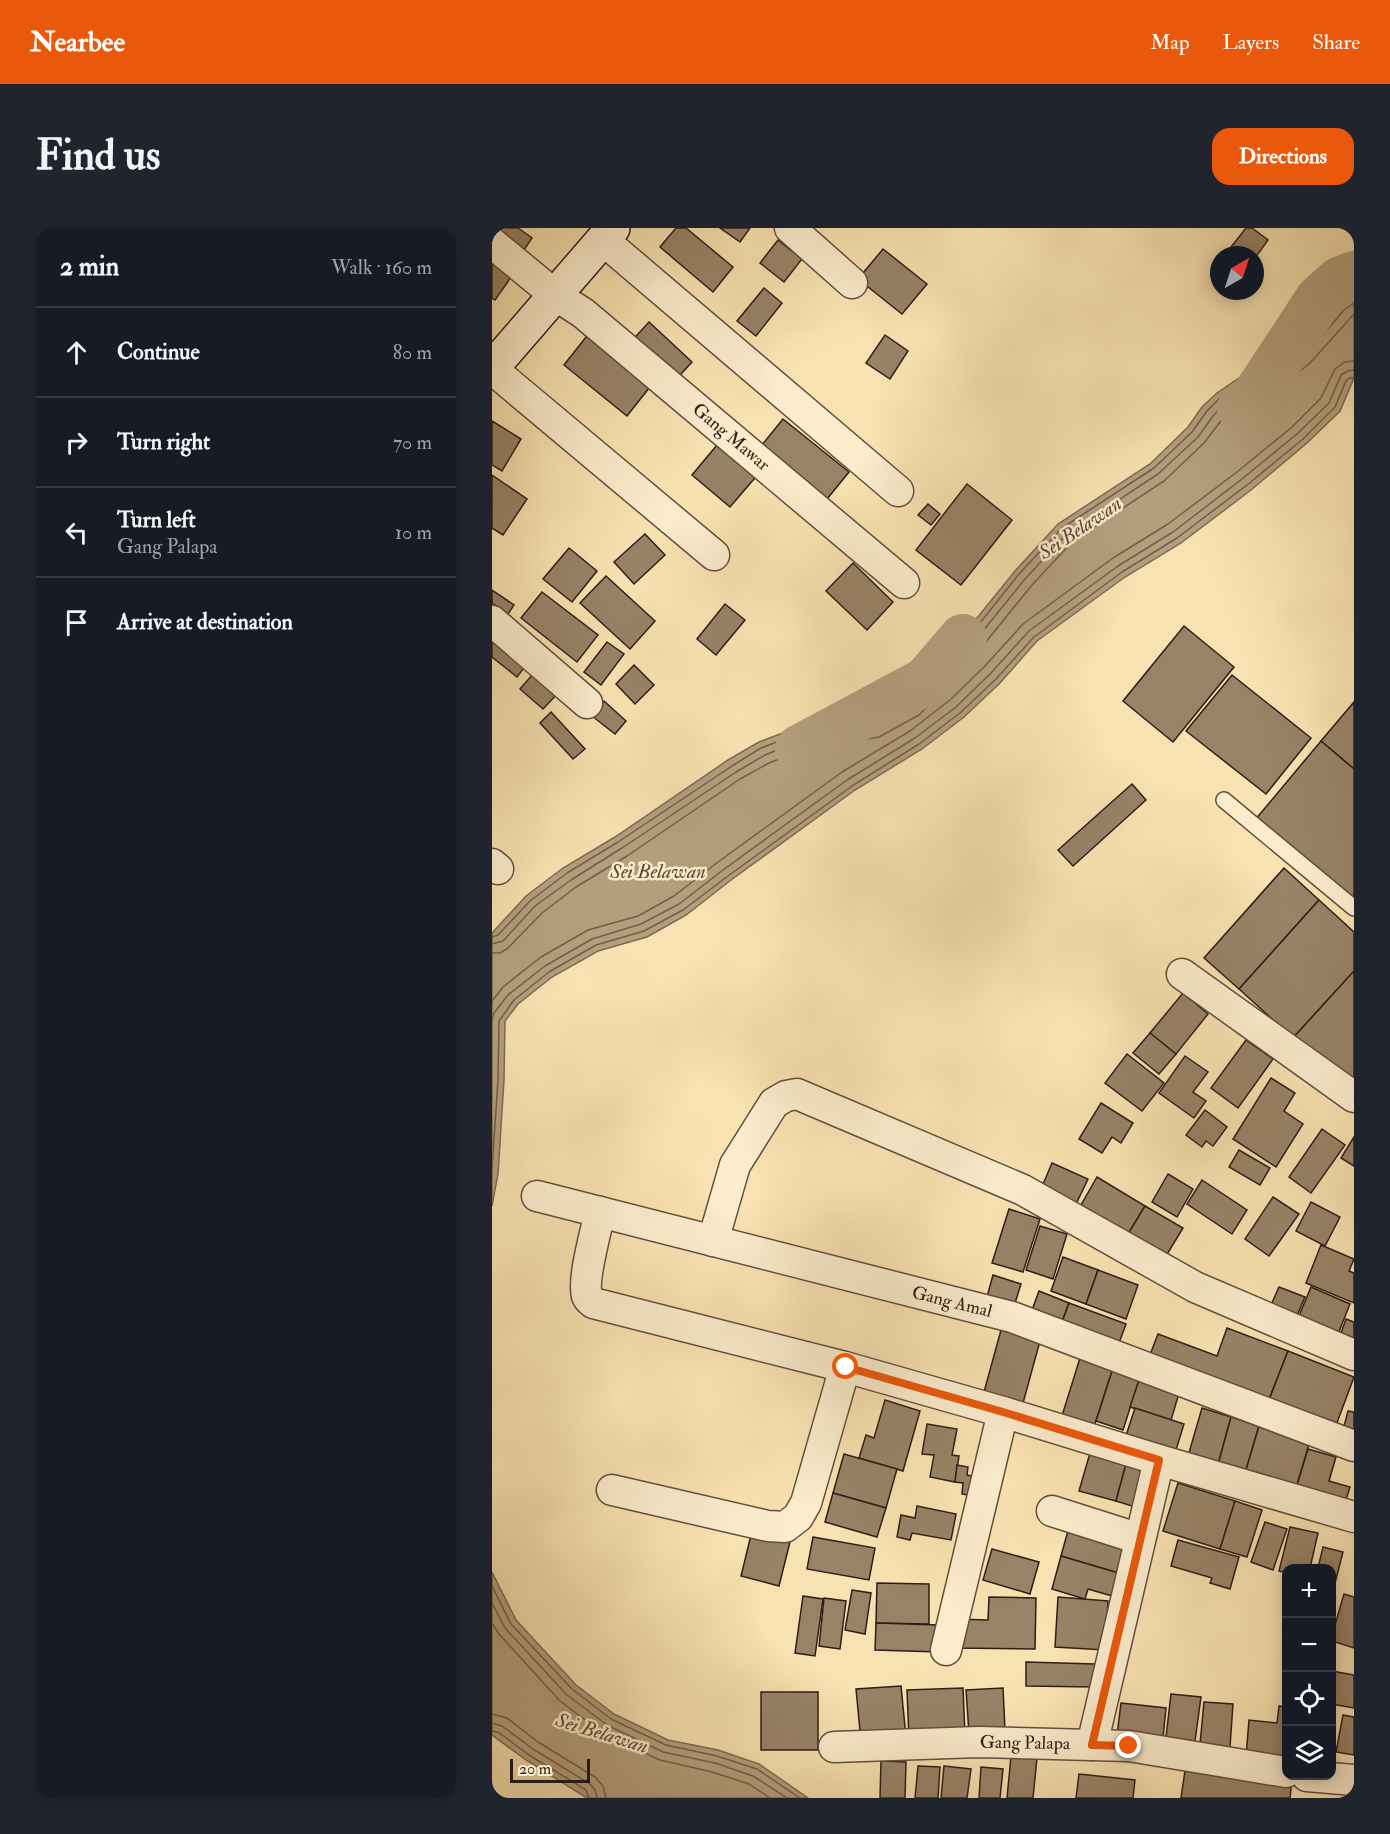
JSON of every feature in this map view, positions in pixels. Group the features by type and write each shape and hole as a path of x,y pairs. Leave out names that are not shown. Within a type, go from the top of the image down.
{"street":[{"path":"790,228 852,283"},
{"path":"714,555 492,368 608,234 898,491"},
{"name":"Gang Mawar","path":"492,243 555,296 583,313 904,583"},
{"path":"492,621 586,703"},
{"path":"1182,974 1354,1097"},
{"path":"713,1241 735,1165 774,1102 797,1094 1023,1190 1195,1287 1354,1355"},
{"name":"Gang Amal","path":"537,1196 1012,1317 1354,1446"},
{"path":"600,1212 587,1277 587,1295 593,1303 846,1367 1354,1517"},
{"path":"612,1490 768,1526 785,1527 798,1517 806,1503 846,1367"},
{"path":"946,1650 1003,1412"},
{"path":"1092,1745 1159,1460"},
{"path":"1052,1511 1140,1539"},
{"name":"Gang Palapa","path":"834,1748 979,1742 1129,1746 1282,1771"},
{"path":"1336,1778 1354,1780"},
{"path":"1309,1780 1309,1798"}],"lane":[{"path":"1224,800 1354,908"}],"water":[{"name":"Sei Belawan","path":"1354,287 1354,378 1340,411 1307,443 1251,490 1181,543 1125,577 1037,641 1000,683 964,717 922,749 855,790 686,915 647,937 598,951 552,977 518,1004 505,1021 498,1174 492,1206 492,933 526,896 563,868 615,837 728,760 759,742 796,728 873,715 906,697 947,655 1015,571 1058,524 1150,464 1188,427 1202,407 1217,393 1242,376 1281,357 1297,345 1336,300"},
{"name":"Sei Belawan","path":"492,1572 516,1620 576,1685 614,1714 668,1740 718,1750 759,1764 808,1798 587,1798 526,1760 492,1735"}],"building":[{"path":"492,228 518,228 532,238 522,253 492,232"},
{"path":"676,228 686,228 733,267 713,292 660,247"},
{"path":"720,228 750,228 740,242"},
{"path":"1246,228 1252,228 1268,240 1264,246 1232,246"},
{"path":"778,240 802,259 784,282 760,263"},
{"path":"883,249 927,284 902,314 858,279"},
{"path":"492,252 516,270 495,300 492,298"},
{"path":"764,288 782,303 756,336 737,321"},
{"path":"649,322 692,362 671,385 628,345"},
{"path":"590,332 653,383 627,416 564,365"},
{"path":"885,335 908,351 890,379 866,363"},
{"path":"783,419 849,472 823,504 757,451"},
{"path":"492,421 521,439 502,471 492,465"},
{"path":"722,439 760,472 730,507 692,475"},
{"path":"492,475 527,499 503,535 492,528"},
{"path":"967,484 1012,520 961,585 916,550"},
{"path":"928,504 940,514 931,525 918,515"},
{"path":"645,534 665,555 634,584 614,562"},
{"path":"569,548 597,571 572,602 543,579"},
{"path":"853,563 893,602 867,630 826,591"},
{"path":"606,576 655,621 630,649 580,603"},
{"path":"492,590 514,605 508,614 492,603"},
{"path":"542,592 598,635 577,662 521,618"},
{"path":"725,604 745,620 716,655 697,639"},
{"path":"1184,626 1234,667 1173,742 1123,701"},
{"path":"492,636 527,664 517,677 492,657"},
{"path":"607,642 624,654 601,685 584,672"},
{"path":"634,665 654,685 635,704 616,684"},
{"path":"533,674 557,694 543,709 520,689"},
{"path":"1232,675 1311,738 1266,794 1186,731"},
{"path":"604,701 626,721 615,734 592,716"},
{"path":"1354,702 1354,769 1321,741"},
{"path":"551,712 585,749 573,759 540,723"},
{"path":"1321,741 1354,769 1354,904 1255,820"},
{"path":"1132,784 1146,800 1073,866 1058,850"},
{"path":"1284,868 1319,900 1239,989 1204,958"},
{"path":"1319,900 1354,932 1354,971 1293,1038 1239,989"},
{"path":"1354,971 1354,1086 1293,1038"},
{"path":"1183,993 1208,1014 1176,1054 1150,1033"},
{"path":"1150,1033 1176,1054 1159,1074 1133,1053"},
{"path":"1246,1040 1273,1059 1238,1108 1211,1088"},
{"path":"1127,1054 1164,1083 1142,1111 1105,1083"},
{"path":"1185,1056 1208,1072 1193,1092 1206,1101 1194,1118 1159,1093"},
{"path":"1271,1078 1295,1093 1284,1111 1303,1124 1276,1167 1233,1139"},
{"path":"1101,1103 1133,1123 1121,1143 1112,1137 1102,1153 1079,1139"},
{"path":"1205,1110 1227,1127 1213,1146 1206,1141 1202,1147 1186,1135"},
{"path":"1322,1129 1345,1145 1311,1193 1289,1177"},
{"path":"1354,1137 1354,1166 1341,1158"},
{"path":"1239,1150 1270,1168 1260,1185 1229,1167"},
{"path":"1052,1163 1088,1179 1076,1204 1041,1189"},
{"path":"1168,1174 1193,1189 1177,1217 1152,1202"},
{"path":"1097,1177 1145,1206 1122,1244 1098,1230 1105,1219 1081,1205"},
{"path":"1202,1180 1247,1210 1232,1234 1187,1204"},
{"path":"1273,1197 1299,1214 1269,1256 1245,1239"},
{"path":"1311,1202 1340,1217 1325,1246 1296,1231"},
{"path":"1145,1206 1183,1228 1160,1266 1122,1244"},
{"path":"1009,1209 1040,1219 1023,1272 992,1263"},
{"path":"1040,1226 1067,1234 1053,1279 1026,1270"},
{"path":"1321,1245 1354,1259 1349,1271 1354,1273 1354,1303 1306,1283"},
{"path":"1063,1257 1098,1270 1086,1304 1051,1291"},
{"path":"1098,1270 1138,1285 1126,1319 1086,1304"},
{"path":"993,1275 1021,1284 1011,1316 984,1308"},
{"path":"1279,1287 1305,1297 1293,1325 1267,1314"},
{"path":"1311,1287 1350,1304 1334,1344 1294,1328"},
{"path":"1039,1291 1069,1303 1058,1333 1028,1321"},
{"path":"1069,1303 1126,1324 1115,1354 1058,1333"},
{"path":"1346,1319 1354,1322 1354,1353 1336,1347"},
{"path":"1227,1328 1288,1351 1265,1410 1146,1365 1158,1334 1217,1356"},
{"path":"1001,1330 1040,1341 1023,1403 984,1392"},
{"path":"1288,1351 1354,1377 1332,1436 1265,1410"},
{"path":"1080,1358 1113,1368 1093,1430 1061,1419"},
{"path":"1113,1368 1140,1377 1123,1430 1096,1421"},
{"path":"1140,1377 1180,1390 1171,1420 1130,1407"},
{"path":"885,1400 920,1411 903,1471 859,1458 866,1435 874,1438"},
{"path":"1135,1408 1184,1424 1175,1453 1124,1442"},
{"path":"1202,1408 1231,1417 1216,1472 1186,1463"},
{"path":"1348,1411 1354,1412 1354,1441 1341,1438"},
{"path":"1231,1417 1259,1426 1243,1480 1216,1472"},
{"path":"927,1424 957,1429 952,1455 959,1456 955,1482 930,1477 934,1455 922,1454"},
{"path":"1259,1426 1310,1441 1294,1495 1243,1480"},
{"path":"1308,1449 1336,1457 1329,1481 1350,1487 1343,1509 1294,1495"},
{"path":"1090,1453 1126,1464 1116,1501 1079,1491"},
{"path":"844,1454 897,1469 886,1508 833,1493"},
{"path":"1126,1464 1155,1472 1145,1510 1116,1501"},
{"path":"957,1465 968,1467 967,1475 976,1477 973,1496 962,1494 963,1483 955,1482"},
{"path":"1178,1483 1235,1501 1220,1549 1163,1531"},
{"path":"833,1493 886,1508 877,1537 825,1522"},
{"path":"1235,1501 1262,1510 1247,1557 1220,1549"},
{"path":"917,1506 956,1514 951,1540 912,1533 910,1540 897,1537 901,1515 915,1518"},
{"path":"1265,1522 1287,1529 1273,1570 1251,1562"},
{"path":"1069,1527 1133,1546 1125,1575 1061,1556"},
{"path":"1290,1527 1318,1533 1311,1564 1282,1564 1282,1572 1279,1571"},
{"path":"751,1535 791,1538 779,1586 741,1576"},
{"path":"813,1537 875,1548 869,1580 807,1569"},
{"path":"1178,1540 1239,1557 1230,1589 1210,1583 1212,1578 1171,1566"},
{"path":"1323,1547 1343,1552 1336,1579 1336,1564 1319,1564"},
{"path":"992,1549 1039,1562 1030,1594 983,1580"},
{"path":"1061,1556 1125,1575 1119,1598 1088,1589 1085,1599 1052,1589"},
{"path":"877,1583 929,1584 929,1624 876,1623"},
{"path":"852,1590 871,1593 865,1634 845,1630"},
{"path":"1344,1594 1354,1597 1354,1648 1336,1642 1336,1621"},
{"path":"803,1596 823,1599 815,1656 795,1653"},
{"path":"989,1597 1036,1598 1035,1649 955,1648 956,1619 988,1620"},
{"path":"1058,1597 1108,1601 1105,1650 1055,1647"},
{"path":"824,1598 846,1601 840,1649 819,1646"},
{"path":"876,1623 939,1625 939,1652 875,1650"},
{"path":"1026,1662 1095,1664 1095,1687 1026,1686"},
{"path":"1336,1672 1354,1675 1354,1708 1336,1705"},
{"path":"901,1686 906,1737 861,1741 856,1689"},
{"path":"963,1688 965,1736 909,1738 907,1690"},
{"path":"1003,1688 1005,1731 969,1733 966,1690"},
{"path":"761,1692 818,1692 818,1750 761,1750"},
{"path":"1171,1694 1201,1697 1195,1741 1166,1737"},
{"path":"1204,1702 1233,1704 1230,1747 1200,1744"},
{"path":"1121,1703 1166,1708 1162,1748 1116,1743"},
{"path":"1279,1706 1282,1706 1282,1760 1246,1756 1249,1720 1277,1723"},
{"path":"1343,1715 1354,1717 1354,1755 1336,1752"},
{"path":"1011,1756 1037,1758 1033,1798 1007,1798"},
{"path":"881,1761 906,1762 905,1798 880,1798"},
{"path":"1186,1764 1282,1777 1282,1780 1292,1780 1290,1798 1181,1798"},
{"path":"918,1766 940,1767 938,1798 915,1798"},
{"path":"944,1766 971,1769 967,1798 941,1798"},
{"path":"981,1767 1003,1769 1000,1798 979,1798"},
{"path":"1079,1774 1135,1780 1133,1798 1076,1798"}],"waterway":[{"name":"Sei Belawan","path":"1241,408 1256,395 1319,299 1339,281 1354,275"},
{"name":"Sei Belawan","path":"799,749 926,681 963,638"}],"route":[{"path":"846,1367 1159,1460 1092,1745 1129,1746"}]}
